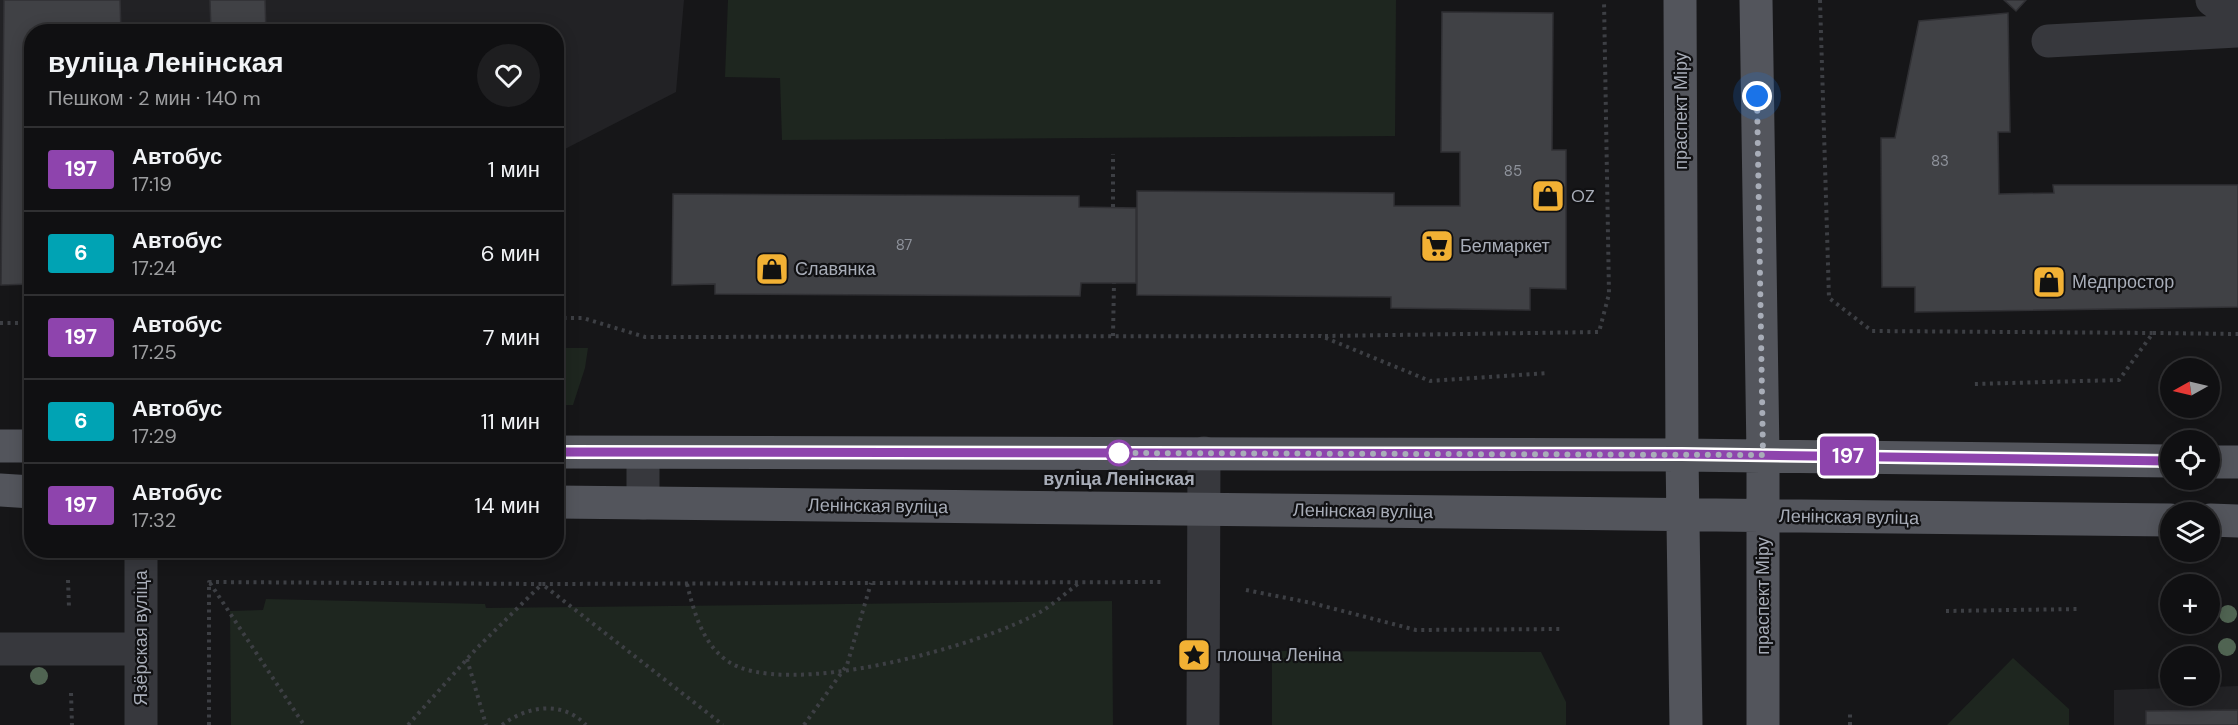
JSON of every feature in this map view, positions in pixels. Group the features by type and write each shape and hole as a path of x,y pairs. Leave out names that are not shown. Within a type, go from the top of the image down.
{"main road":[{"name":"праспект Міру","path":"1680,0 1686,725"},
{"name":"праспект Міру","path":"1756,0 1763,455 1763,725"},
{"path":"0,446 24,446"},
{"path":"564,452 1682,454 2160,461"},
{"path":"2220,462 2238,462"},
{"path":"0,490 24,492"},
{"name":"Ленінская вуліца","path":"564,502 2160,520"},
{"path":"2220,520 2238,521"}],"street":[{"path":"2212,0 2238,19"},
{"path":"2048,41 2238,31"},
{"path":"1203,725 1204,453"},
{"path":"643,454 643,503"},
{"name":"Язёрская вуліца","path":"141,558 141,725"},
{"path":"0,650 141,649"}],"path":[{"path":"564,318 583,318 645,337 1321,336 1599,332 1609,294 1604,0"},
{"path":"1820,0 1829,298 1872,331 2238,334"},
{"path":"1113,154 1113,207"},
{"path":"1113,336 1114,284"},
{"path":"0,323 24,323"},
{"path":"1974,384 2119,380 2154,333"},
{"path":"1321,336 1430,381 1548,373"},
{"path":"209,582 687,584 1202,582 1312,603 1416,630 1562,629"},
{"path":"209,582 209,725"},
{"path":"209,582 304,725"},
{"path":"687,584 695,615 708,642 727,660 755,672 774,676 844,671 980,638 1042,611 1080,582"},
{"path":"804,725 844,671 871,583"},
{"path":"408,725 467,659 542,584"},
{"path":"542,584 723,725"},
{"path":"1946,611 2079,609"},
{"path":"467,659 486,725"},
{"path":"502,725 520,712 540,708 561,710 580,718 586,725"},
{"path":"1850,713 1850,725"}],"shaded area":[{"path":"0,0 684,0 676,92 564,149 564,24 24,24 24,284 0,285"},
{"path":"728,0 1396,0 1395,136 782,140 780,78 725,77"},
{"path":"564,214 565,277 564,277"},
{"path":"564,348 588,348 585,368 573,405 564,405"},
{"path":"266,599 485,604 486,608 1112,601 1113,725 231,725 230,611 263,610"},
{"path":"1272,651 1541,652 1566,702 1566,725 1272,725"},
{"path":"2013,658 2069,709 2069,725 1947,725"},
{"path":"2238,686 2238,725 2114,725 2114,690 2160,688 2160,706 2220,706 2220,687"}],"building":[{"path":"4,0 120,0 121,24 24,24 24,284 1,285"},
{"path":"210,0 265,0 266,24 211,24"},
{"path":"2004,0 2026,0 2016,11"},
{"path":"1442,12 1553,13 1552,150 1566,150 1566,289 1530,288 1530,310 1391,308 1391,297 1137,295 1137,191 1394,193 1394,206 1460,206 1460,152 1441,152"},
{"path":"2008,13 2010,132 1998,132 1999,194 2054,193 2053,185 2238,185 2238,307 1915,312 1915,287 1882,287 1881,138 1895,138 1919,21"},
{"path":"673,194 1079,196 1079,207 1136,208 1136,283 1081,283 1080,296 715,294 715,284 672,285"},
{"path":"564,214 565,277 564,277"},
{"path":"2238,710 2238,725 2146,725 2146,711"}],"bus line":[{"name":"197","path":"564,452 1682,454 2160,461"}],"place":[{"name":"OZ","path":"1548,196"},
{"name":"Белмаркет","path":"1437,246"},
{"name":"Славянка","path":"772,269"},
{"name":"Медпростор","path":"2049,282"},
{"name":"вуліца Ленінская","path":"1119,453"},
{"name":"плошча Леніна","path":"1194,655"}],"route":[{"path":"1119,453 1111,453 1763,455 1757,96"}]}
